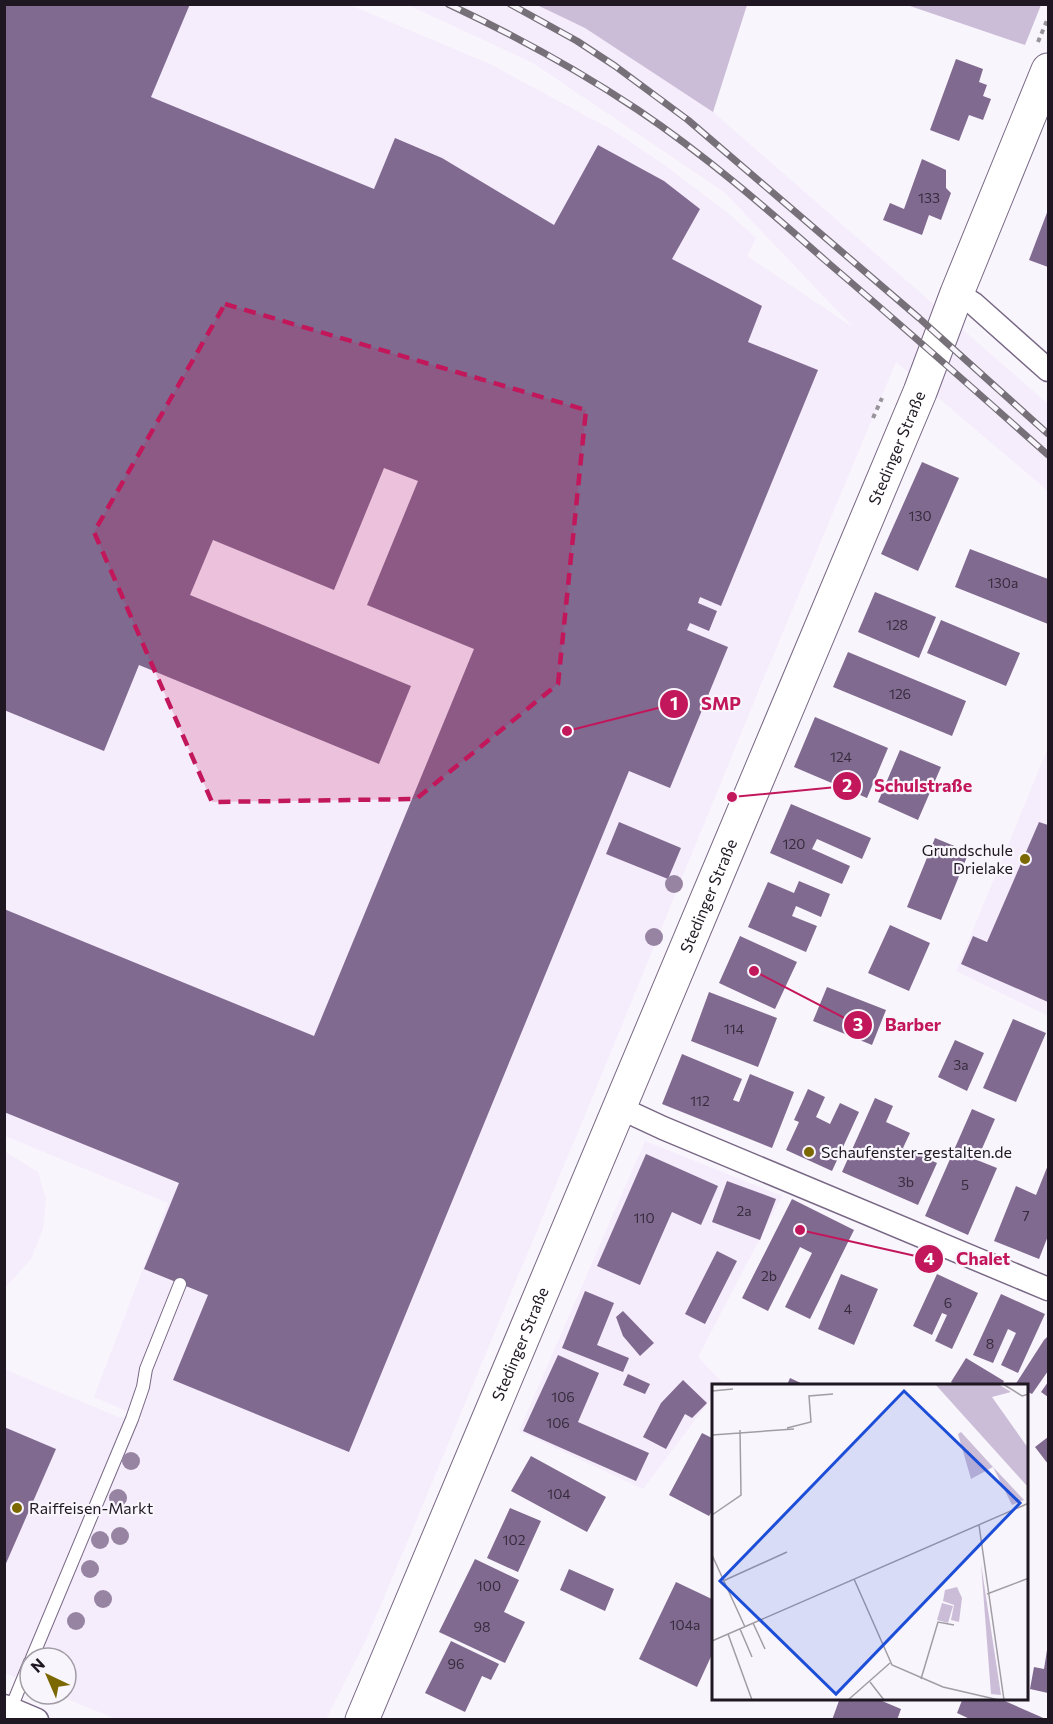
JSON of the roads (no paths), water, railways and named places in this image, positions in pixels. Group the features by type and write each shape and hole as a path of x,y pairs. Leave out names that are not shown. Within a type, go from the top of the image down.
{"main road":[{"name":"Stedinger Straße","path":"362,1719 920,392 957,293 1048,70"}],"street":[{"path":"957,293 974,304 1048,370"},
{"path":"620,1108 1048,1289"},
{"path":"8,1707 37,1719"}],"lane":[{"path":"37,1646 135,1412 146,1369 180,1284"},
{"path":"8,1707 18,1687"}],"railway":[{"path":"448,4 569,67 638,110 687,145 781,221 1048,455"},
{"path":"510,4 577,41 688,120 919,318 1048,434"}],"place":[{"name":"SMP","path":"567,731"},
{"name":"Schulstraße","path":"732,797"},
{"name":"Grundschule Drielake","path":"1025,859"},
{"name":"Barber","path":"754,971"},
{"name":"Schaufenster-gestalten.de","path":"809,1152"},
{"name":"Chalet","path":"800,1230"},
{"name":"Raiffeisen-Markt","path":"17,1508"}]}
